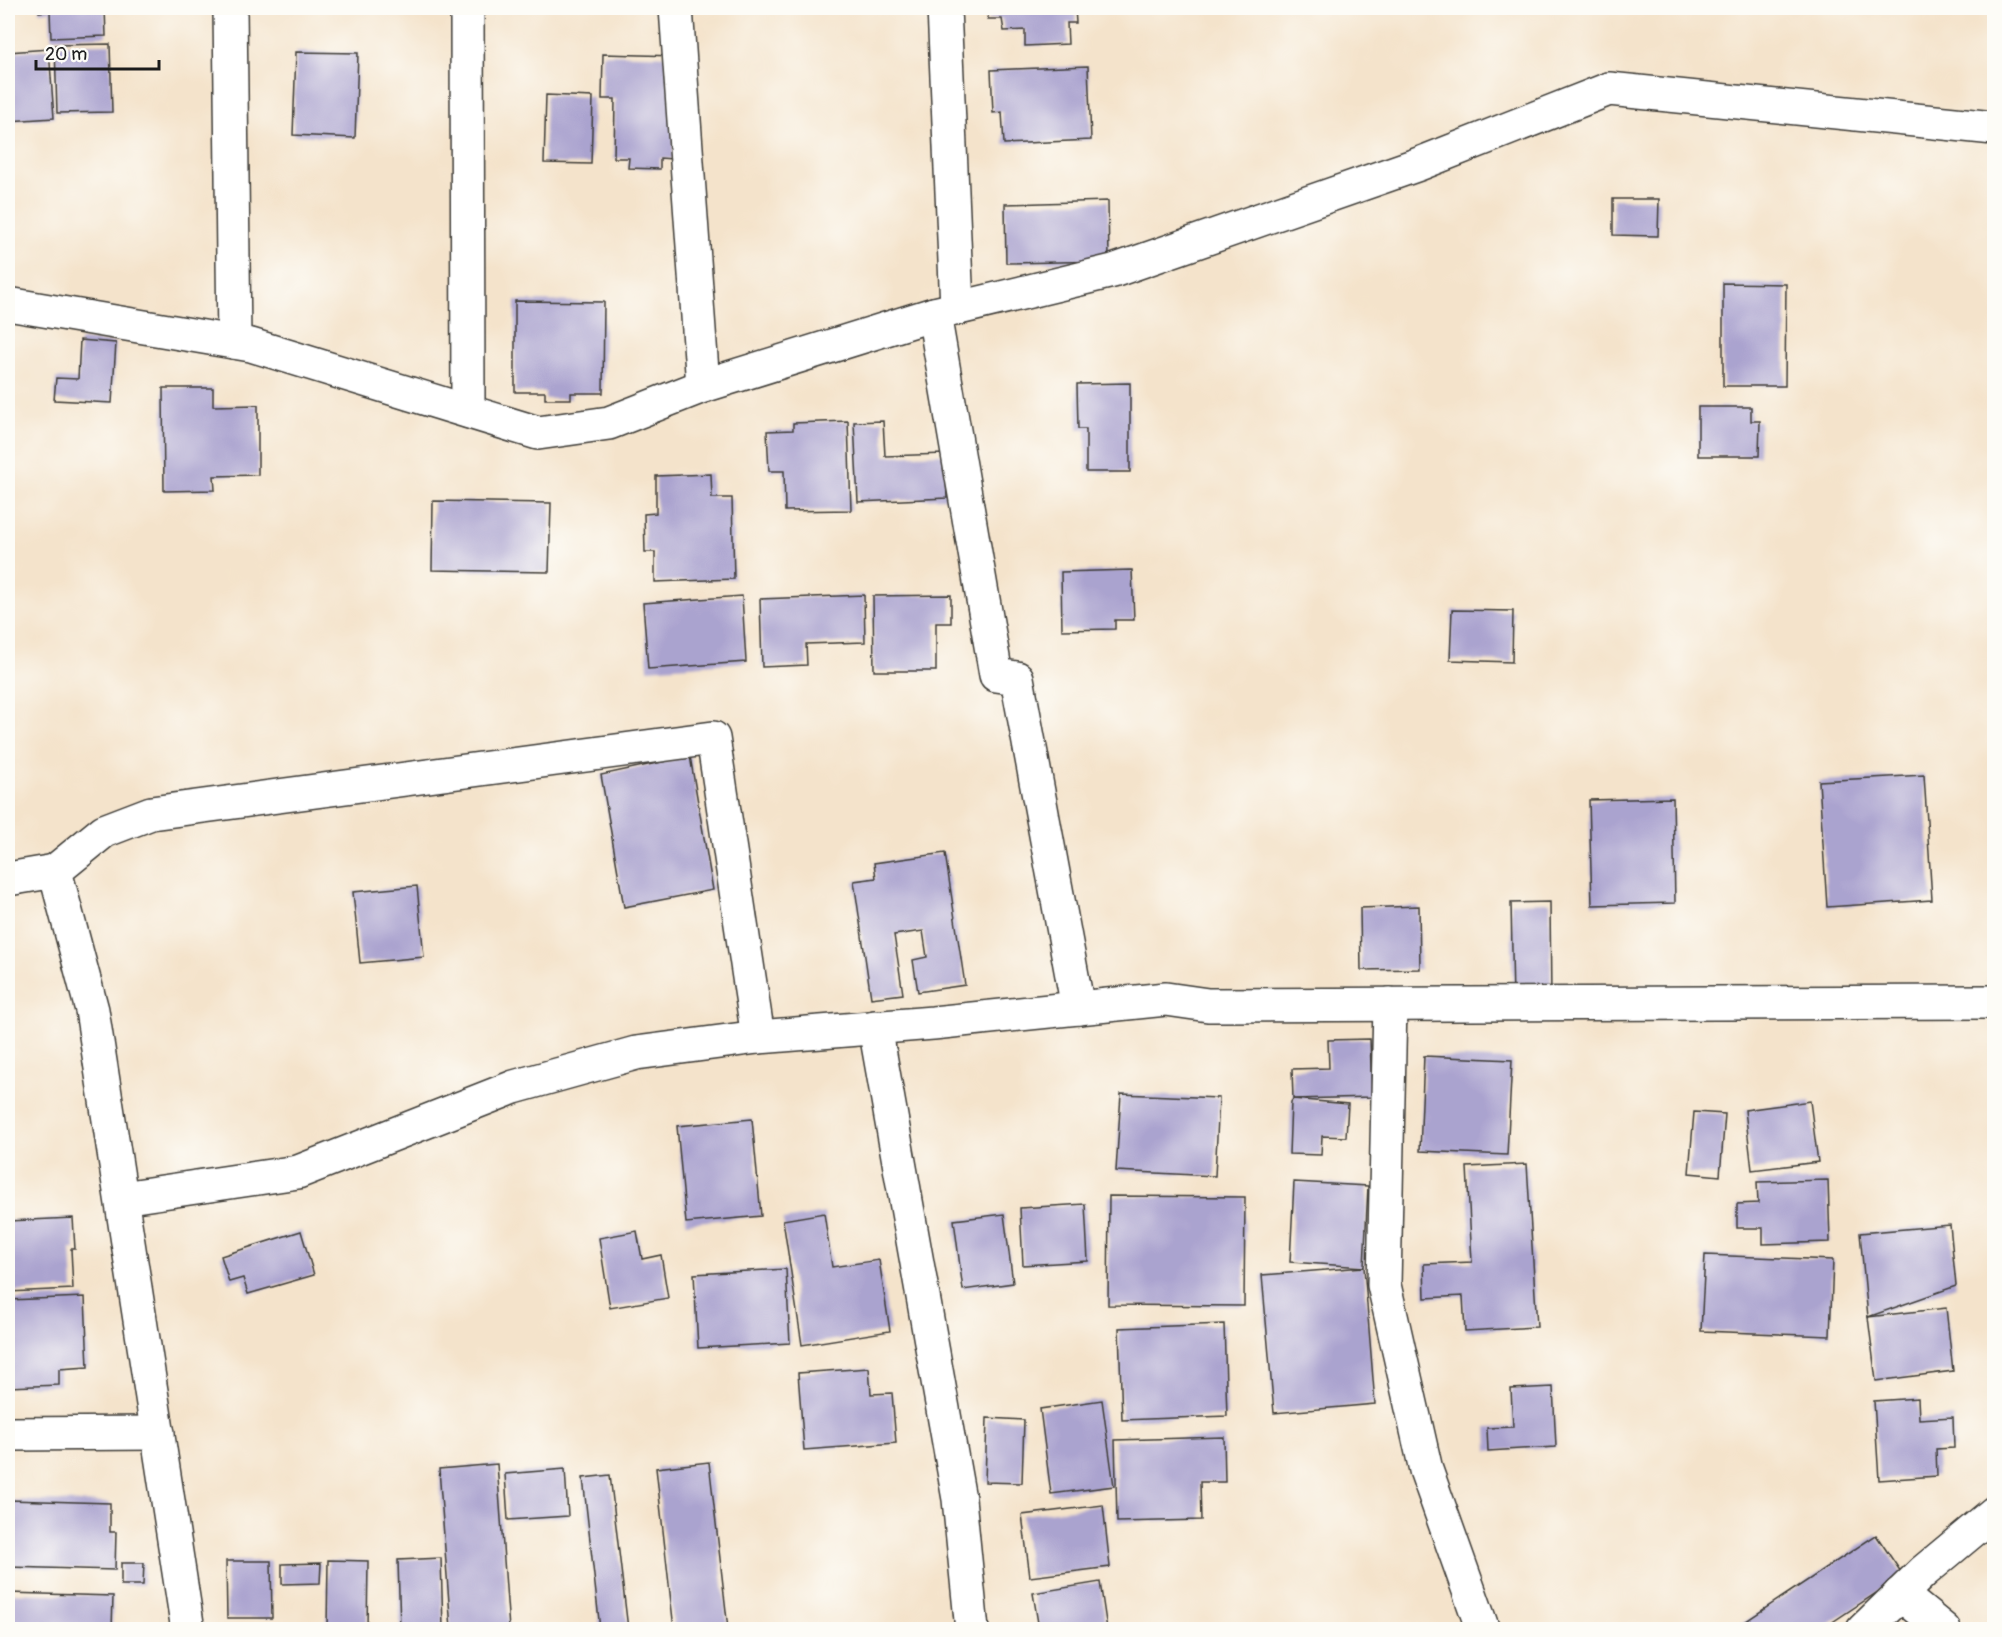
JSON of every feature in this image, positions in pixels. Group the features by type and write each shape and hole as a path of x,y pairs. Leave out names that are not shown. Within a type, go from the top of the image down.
{"street":[{"path":"230,8 234,342"},
{"path":"467,8 468,411"},
{"path":"676,8 703,386"},
{"path":"944,8 945,310 996,675 1017,678 1078,1008"},
{"path":"8,304 251,345 538,433 609,423 703,386 945,310 1113,271 1419,164 1609,88 1995,128"},
{"path":"8,879 55,871 104,831 151,813 713,738 758,1037"},
{"path":"55,871 92,1010 188,1629"},
{"path":"122,1198 298,1172 514,1087 636,1053 758,1037 875,1028 1166,999 1208,1005 1995,1002"},
{"path":"1390,1004 1384,1285 1426,1470 1483,1629"},
{"path":"875,1028 959,1499 972,1629"},
{"path":"8,1434 158,1433"},
{"path":"1863,1629 1923,1572 1995,1513"},
{"path":"1900,1594 1944,1629"}],"building":[{"path":"39,8 105,8 106,36 51,38 50,11 39,12"},
{"path":"988,8 1075,8 1076,23 1067,23 1068,44 1025,46 1025,30 1004,31 1002,19 988,19"},
{"path":"110,44 112,112 57,113 55,45"},
{"path":"49,49 54,118 8,121 8,52"},
{"path":"296,52 358,53 355,138 293,135"},
{"path":"603,54 676,56 673,159 660,158 660,169 628,168 629,158 614,158 615,99 602,99"},
{"path":"1088,66 1091,140 1004,144 1002,112 993,113 991,70"},
{"path":"546,95 593,97 591,164 544,163"},
{"path":"1613,199 1659,199 1658,236 1613,235"},
{"path":"1108,201 1109,261 1006,263 1005,204"},
{"path":"1723,283 1786,284 1785,386 1723,386"},
{"path":"515,301 604,302 603,393 571,393 571,399 545,399 545,392 515,392"},
{"path":"80,340 116,343 112,403 54,400 56,378 78,379"},
{"path":"1130,383 1130,472 1086,472 1086,429 1078,429 1077,384"},
{"path":"163,388 213,388 213,406 258,405 258,475 214,476 215,490 164,491"},
{"path":"1698,407 1751,407 1751,421 1760,421 1759,456 1698,456"},
{"path":"848,421 851,510 785,511 784,471 769,471 767,431 793,430 793,423"},
{"path":"883,421 885,456 945,454 947,498 858,502 854,422"},
{"path":"711,474 712,498 732,498 734,579 655,582 655,552 645,552 644,514 656,513 656,476"},
{"path":"433,501 551,503 549,572 432,570"},
{"path":"1132,570 1134,620 1115,620 1115,629 1062,630 1061,572"},
{"path":"864,595 865,642 806,644 807,665 762,667 760,599"},
{"path":"951,595 951,623 936,623 936,671 874,671 873,596"},
{"path":"742,596 746,662 648,669 643,603"},
{"path":"1452,610 1513,611 1512,662 1450,660"},
{"path":"690,756 713,890 624,907 601,775"},
{"path":"1924,775 1932,900 1827,907 1819,781"},
{"path":"1673,798 1675,903 1592,905 1589,800"},
{"path":"945,853 965,985 918,992 913,960 927,957 923,931 894,935 903,994 871,998 854,881 876,878 874,863"},
{"path":"417,886 424,957 360,963 353,892"},
{"path":"1550,902 1551,999 1513,999 1511,903"},
{"path":"1419,906 1420,969 1361,970 1360,908"},
{"path":"1370,1039 1372,1097 1293,1099 1292,1069 1329,1068 1328,1040"},
{"path":"1424,1056 1512,1060 1507,1155 1420,1151"},
{"path":"1121,1094 1219,1098 1215,1176 1116,1171"},
{"path":"1293,1099 1348,1104 1346,1137 1322,1136 1321,1155 1289,1154"},
{"path":"1810,1101 1818,1162 1752,1170 1745,1110"},
{"path":"1694,1112 1725,1114 1720,1176 1689,1173"},
{"path":"752,1119 761,1216 686,1223 677,1126"},
{"path":"1527,1164 1537,1327 1465,1331 1463,1296 1425,1298 1424,1264 1472,1262 1467,1167"},
{"path":"1828,1180 1830,1242 1763,1244 1763,1228 1737,1228 1737,1204 1758,1203 1757,1182"},
{"path":"1294,1182 1368,1186 1364,1267 1290,1262"},
{"path":"1109,1196 1245,1197 1244,1306 1108,1305"},
{"path":"1085,1204 1088,1261 1023,1265 1020,1208"},
{"path":"824,1213 832,1267 879,1260 890,1331 802,1345 783,1220"},
{"path":"1004,1214 1013,1283 963,1290 954,1220"},
{"path":"73,1218 75,1249 71,1249 73,1289 8,1292 8,1221"},
{"path":"1950,1225 1956,1286 1868,1317 1860,1233"},
{"path":"301,1231 314,1275 248,1294 243,1278 229,1282 221,1256"},
{"path":"637,1231 642,1259 661,1255 668,1298 610,1308 599,1238"},
{"path":"1705,1255 1833,1260 1830,1336 1701,1331"},
{"path":"1364,1267 1375,1404 1274,1413 1262,1275"},
{"path":"786,1269 790,1343 698,1348 694,1274"},
{"path":"85,1297 88,1367 59,1369 59,1385 8,1387 8,1300"},
{"path":"1946,1308 1953,1371 1876,1381 1868,1317"},
{"path":"1224,1324 1227,1416 1122,1420 1119,1328"},
{"path":"869,1368 871,1394 892,1393 896,1443 804,1450 798,1373"},
{"path":"1553,1387 1556,1447 1488,1451 1487,1428 1513,1427 1511,1389"},
{"path":"1918,1398 1919,1419 1953,1417 1954,1448 1936,1449 1937,1476 1879,1480 1874,1401"},
{"path":"1102,1400 1114,1486 1051,1494 1040,1409"},
{"path":"987,1418 1024,1420 1022,1483 985,1482"},
{"path":"1224,1437 1225,1482 1200,1482 1201,1520 1117,1522 1115,1440"},
{"path":"709,1462 728,1629 674,1629 656,1468"},
{"path":"497,1464 509,1629 451,1629 439,1469"},
{"path":"565,1469 568,1516 508,1520 505,1474"},
{"path":"610,1475 628,1629 600,1629 583,1478"},
{"path":"8,1500 110,1503 110,1532 116,1532 115,1570 8,1567"},
{"path":"1103,1505 1110,1567 1030,1577 1022,1515"},
{"path":"1876,1535 1903,1575 1822,1629 1734,1629"},
{"path":"441,1558 443,1629 400,1629 398,1560"},
{"path":"328,1560 368,1561 367,1629 327,1629"},
{"path":"226,1561 271,1561 272,1618 227,1618"},
{"path":"121,1563 144,1563 143,1585 121,1585"},
{"path":"321,1563 320,1583 282,1584 282,1564"},
{"path":"1100,1582 1107,1629 1053,1629 1053,1627 1039,1629 1033,1593"},
{"path":"8,1593 113,1596 112,1629 8,1629"}]}
